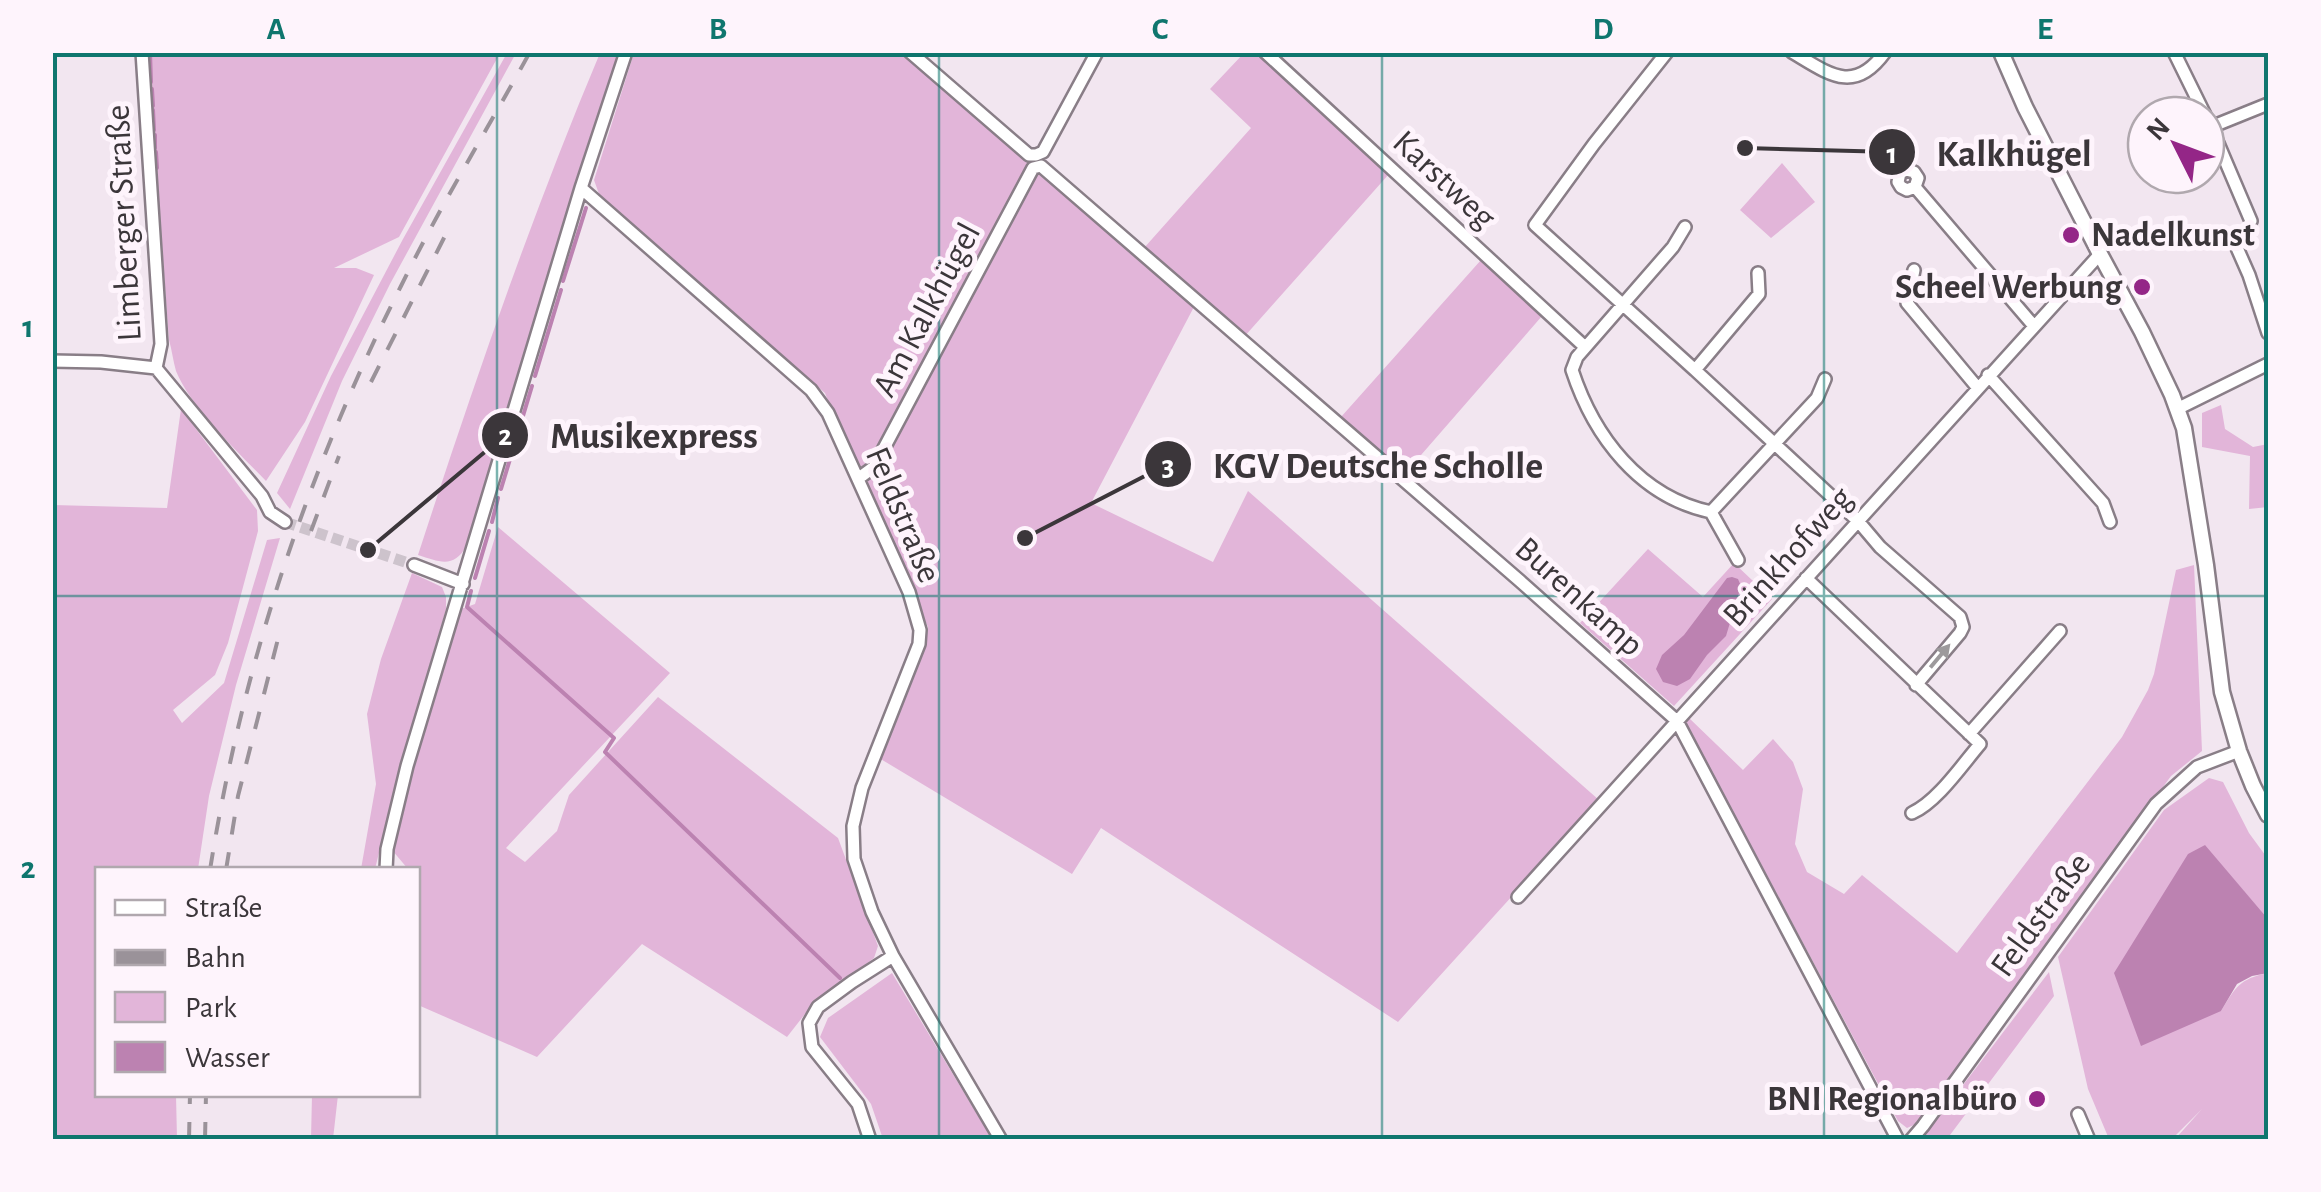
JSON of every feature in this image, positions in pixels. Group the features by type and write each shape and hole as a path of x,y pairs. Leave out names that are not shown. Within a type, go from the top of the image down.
{"street":[{"name":"Limberger Straße","path":"142,52 161,344 156,368 262,496 270,512 284,522"},
{"path":"386,867 407,766 581,188 626,52"},
{"name":"Burenkamp","path":"910,52 1678,722 1898,1140"},
{"name":"Am Kalkhügel","path":"859,478 874,468 1097,52"},
{"name":"Karstweg","path":"1266,52 1585,347"},
{"path":"1667,52 1535,226 1960,617 1963,626 1916,685"},
{"path":"1792,52 1828,73 1848,79 1874,68 1885,52"},
{"path":"2001,52 2025,107 2142,332 2184,428 2222,692 2239,751 2268,815"},
{"path":"2174,52 2195,95"},
{"path":"2226,115 2268,104"},
{"path":"2226,164 2251,221"},
{"path":"1915,187 2033,325"},
{"name":"Feldstraße","path":"581,188 811,390 828,412 859,478 909,592 920,630 919,644 862,788 852,826 854,859 872,912 893,956 1001,1140"},
{"path":"1684,227 1673,247 1577,357 1572,370 1598,426 1619,457 1659,493 1689,508 1711,512"},
{"path":"2234,241 2250,275 2268,332"},
{"name":"Brinkhofweg","path":"1518,897 2100,254"},
{"path":"1914,270 1907,303 1976,388"},
{"path":"1695,370 1759,294 1758,273"},
{"path":"52,361 156,368"},
{"path":"2177,409 2268,364"},
{"path":"1988,375 2103,504 2110,522"},
{"path":"1711,512 1817,398 1824,379"},
{"path":"1711,512 1738,560"},
{"path":"414,565 463,584"},
{"path":"1806,578 1980,744 1934,796 1912,813"},
{"path":"1968,734 2060,631"},
{"name":"Feldstraße","path":"1910,1140 2156,804 2198,767 2239,751"},
{"path":"870,1140 858,1104 812,1047 809,1023 818,1007 893,956"},
{"path":"2078,1114 2090,1140"}],"green space":[{"path":"147,53 500,53 399,237 334,268 356,268 374,275 305,422 266,481 204,414 176,371 169,340"},
{"path":"507,53 516,53 390,284 342,381 290,509 277,493 331,376"},
{"path":"600,53 618,53 467,545 452,561 418,555 504,302"},
{"path":"634,53 907,53 1144,248 1251,128 1210,89 1244,53 1258,53 1389,174 1244,337 1341,417 1481,260 1542,316 1401,478 1196,303 1091,503 1213,562 1248,491 1599,800 1398,1022 1101,828 1072,874 879,758 928,627 851,462 825,393 599,194 594,180"},
{"path":"1782,163 1815,202 1771,238 1740,210"},
{"path":"2221,405 2225,429 2253,447 2268,444 2268,507 2249,509 2250,456 2202,447 2202,413"},
{"path":"181,409 257,510 258,531 228,643 215,675 173,710 182,723 224,683 267,540 280,538 236,685 209,796 198,867 95,867 95,1097 176,1097 177,1139 53,1139 53,505 167,508"},
{"path":"498,527 670,673 506,848 525,862 557,831 569,795 658,697 838,838 878,946 874,958 812,1005 787,1037 642,944 537,1057 420,1006 420,867 406,867 392,850 412,767 461,609 475,604"},
{"path":"1648,549 1703,597 1734,563 1772,599 1674,706 1580,623"},
{"path":"2194,565 2202,751 2171,776 1918,1123 1907,1128 1898,1121 1685,722 1689,718 1743,770 1773,739 1793,762 1803,789 1795,844 1807,872 1844,894 1862,875 1957,953 2122,737 2154,674 2176,570"},
{"path":"412,573 442,587 446,609 375,867 361,867 376,784 367,714 381,659"},
{"path":"2209,778 2223,782 2249,833 2268,859 2268,919 2204,845 2221,1011 2239,985 2268,973 2268,1132 2263,1139 2169,1139 2176,1138 2202,1109 2175,1136 2109,1139 2088,1089 2058,957 2164,810"},
{"path":"2049,972 2054,996 1947,1139 1922,1139"},
{"path":"892,973 992,1139 883,1139 871,1104 820,1037 828,1018"},
{"path":"312,1097 338,1097 333,1139 311,1139"}],"water":[{"path":"1732,577 1741,586 1726,636 1690,679 1677,686 1663,682 1656,669 1662,655 1684,635 1727,578"},
{"path":"2205,845 2268,919 2268,973 2237,984 2221,1011 2141,1046 2114,973 2188,854"}],"waterway":[{"path":"150,52 151,82"},
{"path":"152,89 153,106"},
{"path":"153,110 154,130"},
{"path":"155,135 155,148"},
{"path":"156,152 157,168"},
{"path":"563,281 586,208"},
{"path":"535,376 561,290"},
{"path":"501,489 532,386"},
{"path":"492,522 498,498"},
{"path":"475,578 489,531"},
{"path":"471,591 467,607 614,738 605,752 840,978"}],"tunnel":[{"path":"285,522 414,565"}],"railway":[{"path":"211,867 240,719 260,644 336,426 401,286 530,52"},
{"path":"371,382 450,226"},
{"path":"311,531 339,456"},
{"path":"226,867 238,796 280,631"},
{"path":"189,1140 190,1097"},
{"path":"205,1140 206,1097"}],"place":[{"name":"Kalkhügel","path":"1745,148"},
{"name":"Nadelkunst","path":"2071,235"},
{"name":"Scheel Werbung","path":"2142,287"},
{"name":"KGV Deutsche Scholle","path":"1025,538"},
{"name":"Musikexpress","path":"368,550"},
{"name":"BNI Regionalbüro","path":"2037,1099"}]}
